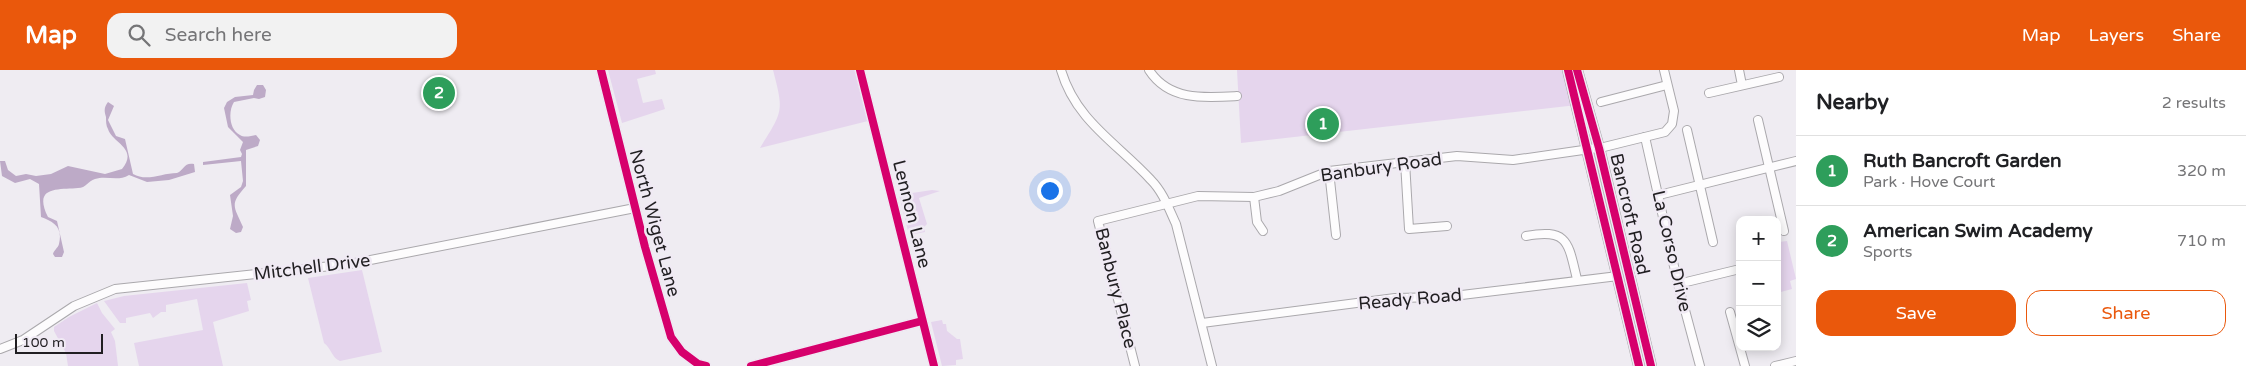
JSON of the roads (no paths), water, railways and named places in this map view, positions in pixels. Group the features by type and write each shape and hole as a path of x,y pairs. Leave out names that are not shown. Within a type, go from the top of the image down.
{"main road":[{"name":"Bancroft Road","path":"1568,70 1594,149 1651,366"},
{"name":"Bancroft Road","path":"1577,70 1618,276 1639,366"}],"street":[{"name":"North Wiget Lane","path":"601,70 670,338 682,352 698,364 706,366"},
{"name":"Lennon Lane","path":"860,70 934,366"},
{"path":"1061,70 1077,105 1091,124 1153,181 1167,203 1176,224 1212,366"},
{"path":"1148,70 1166,88 1179,93 1203,98 1237,96"},
{"name":"Banbury Road","path":"1167,203 1198,196 1254,197 1279,191 1329,171 1457,156 1513,160 1594,149 1665,132 1672,124 1674,111 1664,70"},
{"path":"1739,70 1742,86"},
{"path":"1709,93 1780,77"},
{"path":"1601,102 1667,85"},
{"path":"1758,120 1784,231"},
{"path":"1687,130 1712,242"},
{"name":"La Corso Drive","path":"1645,137 1678,284 1700,366"},
{"path":"1659,195 1796,161"},
{"path":"1405,162 1409,229 1446,226"},
{"path":"1329,171 1336,235"},
{"path":"1254,197 1257,222 1263,231"},
{"name":"Banbury Place","path":"1135,366 1098,221 1167,203"},
{"name":"Mitchell Drive","path":"0,349 23,340 74,306 115,289 350,264 635,208"},
{"path":"1526,236 1544,233 1556,234 1565,240 1569,248 1577,280"},
{"path":"1678,284 1736,270"},
{"name":"Ready Road","path":"1202,323 1395,298 1444,297 1618,276"},
{"path":"1730,312 1744,366"},
{"path":"751,366 922,321"},
{"path":"1774,366 1796,361"}],"place":[{"name":"American Swim Academy","path":"439,93"},
{"name":"Ruth Bancroft Garden","path":"1323,124"}]}
